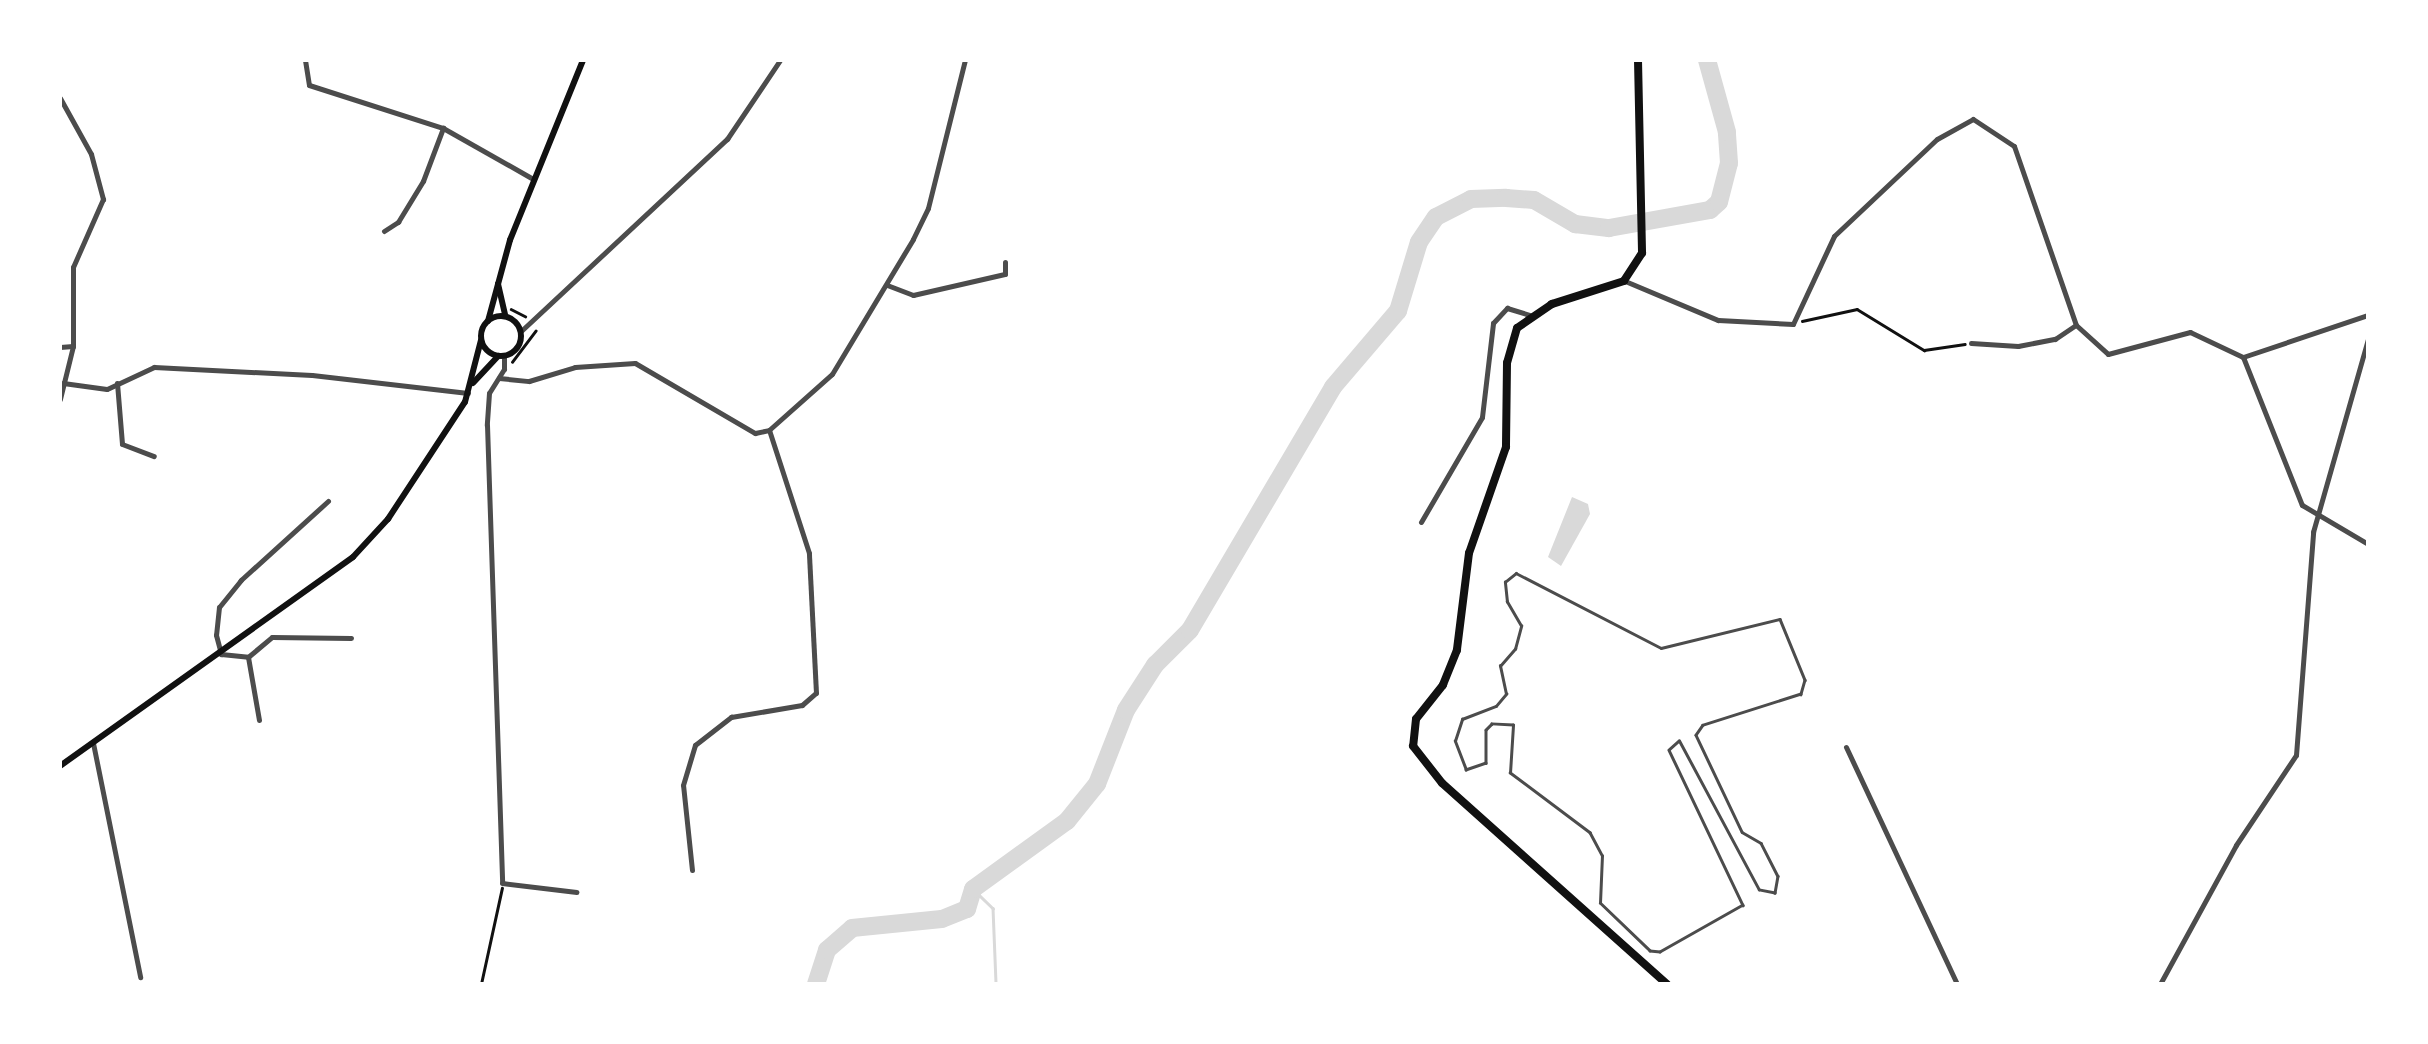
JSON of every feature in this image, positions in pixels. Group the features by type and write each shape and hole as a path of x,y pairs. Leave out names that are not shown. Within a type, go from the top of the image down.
{"main road":[{"path":"60,766 320,584 372,537 469,394 481,340 533,179 582,60"},
{"path":"1638,60 1644,189 1642,252 1624,281 1530,314 1510,345 1506,446 1469,552 1456,650 1443,685 1416,718 1414,746 1442,783 1667,984"},
{"path":"472,384 501,356 516,350 521,332 506,316 498,283"},
{"path":"488,321 506,316"},
{"path":"481,340 501,356"}],"street":[{"path":"305,60 308,85 443,128 533,179"},
{"path":"521,332 735,131 780,60"},
{"path":"499,378 530,381 576,366 635,363 755,433 769,430 820,389 887,285 928,208 965,60"},
{"path":"60,98 90,154 103,199 73,267 73,346 60,398"},
{"path":"1624,281 1718,320 1793,324 1834,236 1946,132 1973,118 2014,146 2076,325 2112,356 2190,332 2243,357 2368,315"},
{"path":"384,231 398,222 423,181 443,128"},
{"path":"887,285 913,295 1005,274 1005,262"},
{"path":"1421,522 1482,417 1493,323 1507,308 1530,314"},
{"path":"1972,344 2018,346 2055,338 2076,325"},
{"path":"2160,984 2236,845 2296,755 2318,519 2368,339"},
{"path":"60,348 73,346"},
{"path":"501,356 504,370 489,394 502,884 576,892"},
{"path":"2243,357 2288,476 2318,519 2368,544"},
{"path":"63,383 107,389 154,368 312,375 469,394"},
{"path":"117,383 122,444 154,456"},
{"path":"692,870 683,785 696,745 731,716 802,705 816,694 809,553 769,430"},
{"path":"328,500 220,607 221,654 248,658 272,637 352,638"},
{"path":"248,658 259,720"},
{"path":"93,743 140,977"},
{"path":"1846,747 1957,984"}],"lane":[{"path":"1516,573 1661,648 1772,617 1786,626 1804,680 1801,694 1703,724 1696,736 1728,809 1742,832 1761,843 1780,886 1775,893 1759,890 1689,750 1673,743 1669,750 1743,899 1739,912 1670,951 1650,951 1600,903 1602,856 1590,833 1510,773 1513,725 1503,720 1486,730 1486,763 1480,770 1466,770 1457,754 1462,719 1496,706 1506,694 1500,666 1515,649 1521,626 1507,602 1505,582 1516,573"}],"path":[{"path":"504,370 538,332 505,301"},
{"path":"1793,324 1857,308 1924,350 1972,344"},
{"path":"481,984 502,884"}],"shaded area":[{"path":"1572,497 1588,504 1590,514 1561,566 1548,557"}],"waterway":[{"path":"816,984 827,950 852,928 942,919 967,909 973,889 1067,821 1097,784 1126,710 1155,665 1190,630 1333,387 1398,311 1419,242 1436,217 1471,199 1506,198 1534,200 1575,224 1609,228 1710,210 1719,202 1729,163 1727,132 1707,60"},
{"path":"973,889 993,908 996,984"}]}
